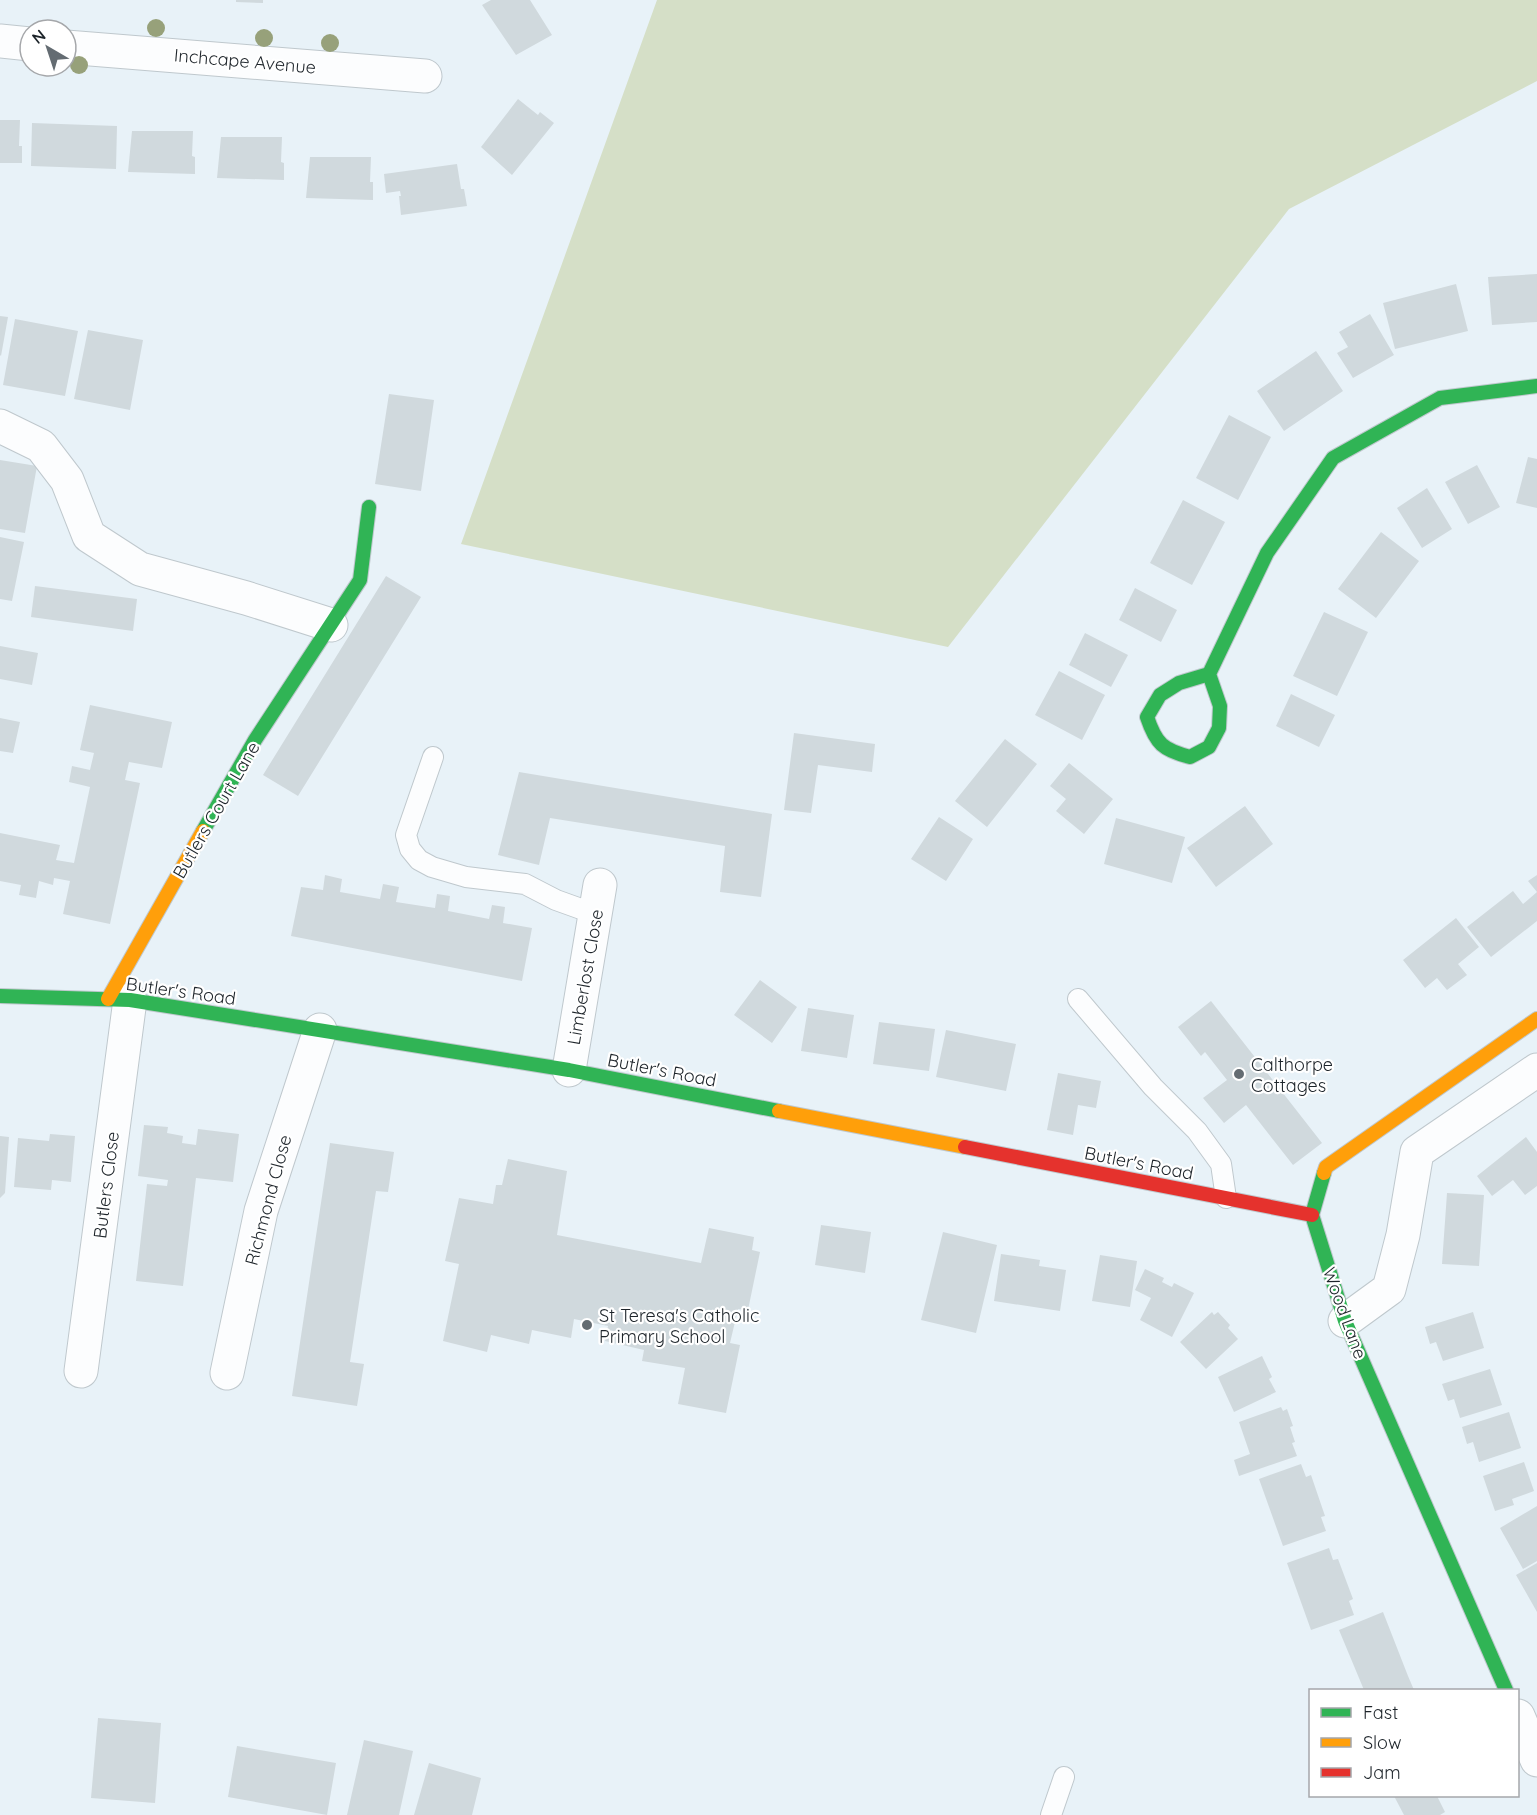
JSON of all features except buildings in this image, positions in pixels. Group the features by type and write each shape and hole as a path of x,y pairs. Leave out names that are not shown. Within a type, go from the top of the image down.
{"street":[{"path":"0,41 18,43"},
{"name":"Inchcape Avenue","path":"78,48 424,76"},
{"path":"1209,674 1179,683 1160,695 1147,717 1153,738 1168,752 1190,757 1209,747 1219,728 1220,706 1209,674 1267,553 1333,458 1440,398 1537,386"},
{"path":"0,426 41,446 67,480 89,536 140,569 246,598 331,625"},
{"name":"Butlers Court Lane","path":"119,999 255,740 360,580 369,507"},
{"name":"Limberlost Close","path":"569,1070 598,899"},
{"name":"Butler's Road","path":"0,996 119,999 569,1070 1312,1215"},
{"name":"Butlers Close","path":"81,1371 119,999"},
{"path":"1312,1215 1326,1167 1537,1020"},
{"name":"Richmond Close","path":"227,1372 261,1211 320,1030"},
{"path":"1345,1321 1389,1289 1403,1235 1417,1152 1537,1070"},
{"name":"Wood Lane","path":"1312,1215 1345,1321 1506,1689"},
{"path":"1519,1718 1537,1761"}],"lane":[{"path":"433,757 406,835 410,849 419,860 432,867 466,877 525,884 556,900 598,899"},
{"path":"1078,999 1153,1087 1197,1131 1221,1164 1226,1198"},
{"path":"1051,1815 1064,1777"}],"green space":[{"path":"657,0 1537,0 1537,81 1289,209 948,647 461,544"}],"traffic: fast":[{"path":"1209,674 1179,683 1160,695 1147,717 1157,740 1173,752 1190,757 1209,747 1219,728 1220,706 1209,674 1267,553 1333,458 1440,398 1537,386"},
{"path":"203,831 255,740 360,580 369,507"},
{"path":"0,996 130,1000 569,1070 779,1111"},
{"path":"1324,1173 1312,1215 1345,1321 1506,1689"}],"traffic: slow":[{"path":"108,999 203,831"},
{"path":"1324,1173 1326,1167 1537,1019"},
{"path":"779,1111 965,1147"}],"traffic: jam":[{"path":"965,1147 1312,1215"}],"place":[{"name":"Calthorpe Cottages","path":"1239,1074"},
{"name":"St Teresa's Catholic Primary School","path":"587,1325"}]}
